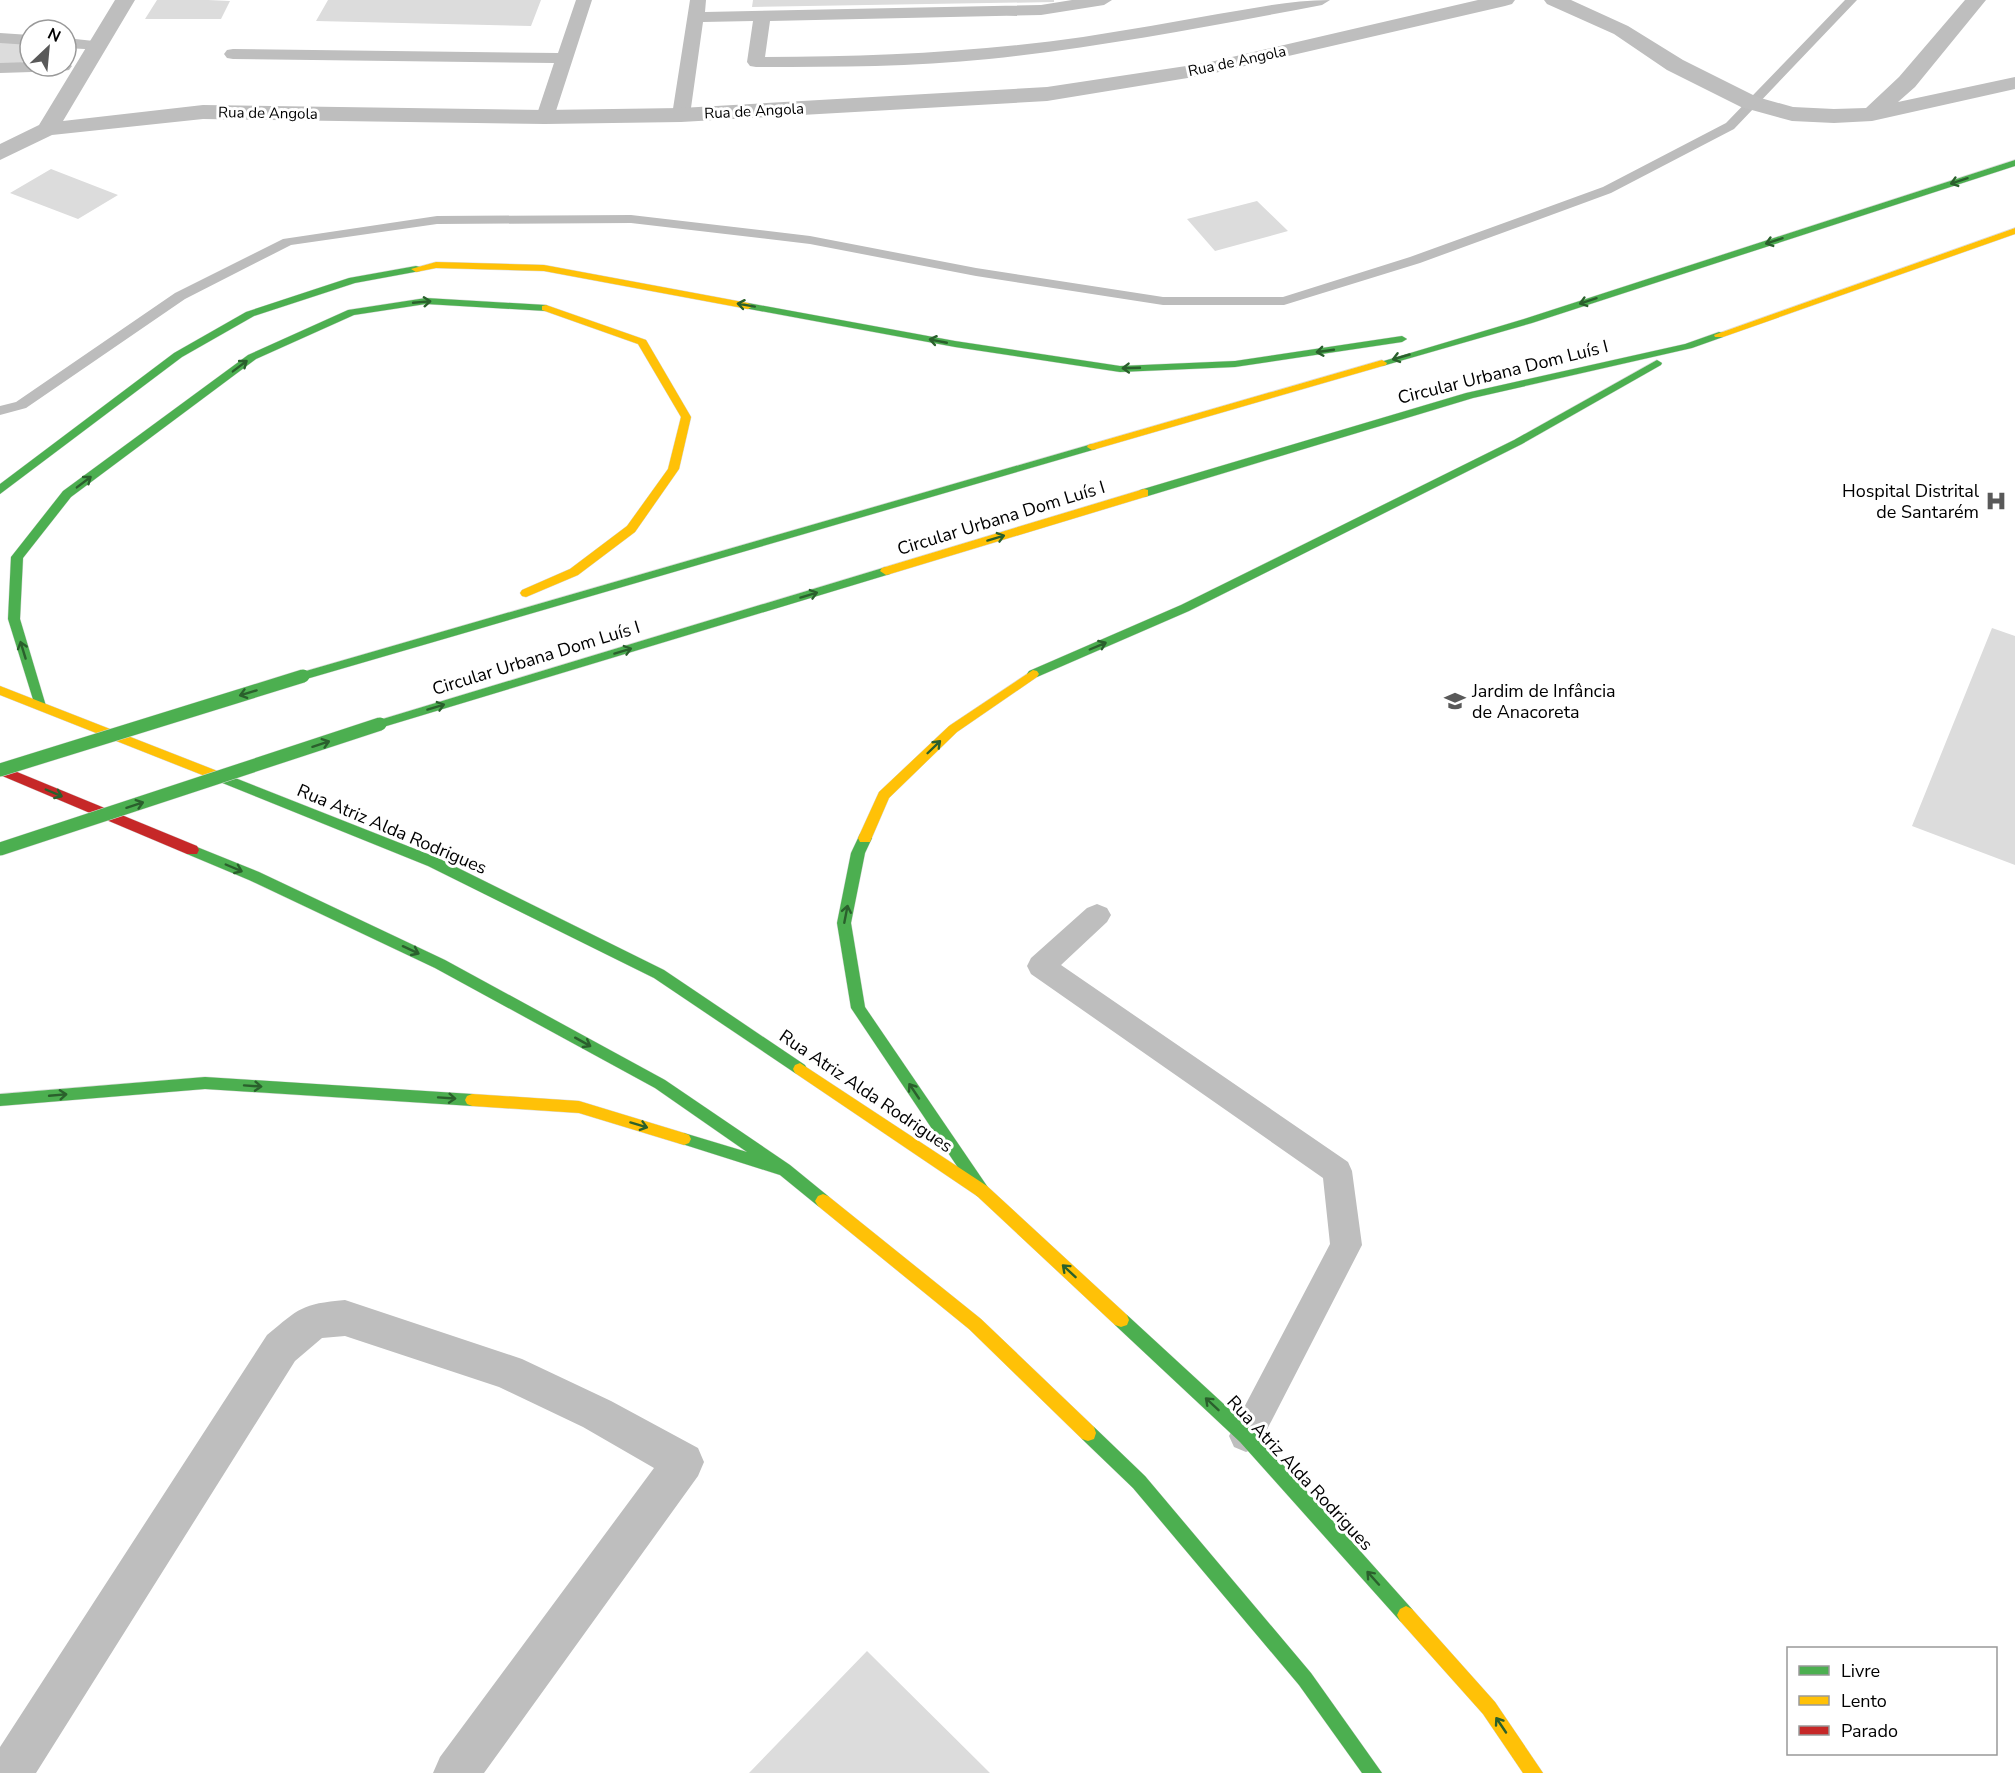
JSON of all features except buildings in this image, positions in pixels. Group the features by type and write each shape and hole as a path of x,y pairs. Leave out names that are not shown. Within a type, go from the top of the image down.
{"main road":[{"path":"0,770 405,646 1528,321 2015,164"},
{"name":"Circular Urbana Dom Luís I","path":"0,849 380,724 1470,395 1688,346 2015,231"},
{"path":"0,490 178,355 250,314 353,280 435,265 544,268 955,344 1120,369 1235,364 1528,321"},
{"path":"40,706 14,619 17,557 67,495 252,357 352,312 426,301 551,308 642,342 686,417 673,469 631,529 574,572 405,646"},
{"path":"982,1191 858,1008 844,923 858,853 884,795 953,729 1035,673 1185,609 1518,442 1688,346"},
{"name":"Rua Atriz Alda Rodrigues","path":"0,690 433,861 660,974 982,1191 1246,1436 1489,1708 1534,1773"},
{"path":"0,770 254,876 440,964 660,1084 785,1170 975,1324 1139,1482 1305,1679 1373,1773"},
{"path":"0,1100 205,1083 579,1107 785,1170"}],"street":[{"path":"78,61 97,46 124,0"},
{"name":"Rua de Angola","path":"0,153 47,129 203,112 545,117 681,115 1047,94 1206,69 1505,0"},
{"path":"1554,0 1621,30 1675,65 1749,102 1792,114 1834,116 1872,114 2010,84"},
{"path":"1872,114 1907,82 1976,0"},
{"path":"1933,51 1951,74 1963,82 2010,84"},
{"path":"47,129 66,78"},
{"path":"10,1773 281,1348 313,1321 345,1318 508,1372 597,1414 683,1462 456,1773"}],"lane":[{"path":"545,117 584,0"},
{"path":"681,115 697,8 762,15 1041,10 1104,0"},
{"path":"762,15 756,62 846,62 939,58 1065,45 1322,0"},
{"path":"0,38 18,39"},
{"path":"78,44 97,46"},
{"path":"232,54 564,58"},
{"path":"0,68 18,67"},
{"path":"1097,915 1041,966 1337,1170 1346,1245 1246,1436"}],"waterway":[{"path":"0,411 21,405 180,296 288,242 437,220 631,219 810,240 976,272 1163,301 1284,301 1415,260 1607,190 1730,126 1851,0"}],"traffic: fast":[{"path":"1382,363 1528,321 2015,163"},
{"path":"0,490 178,355 250,314 353,280 416,269"},
{"path":"40,706 14,619 17,557 67,494 252,357 352,312 426,301 546,308"},
{"path":"748,306 955,344 1120,369 1235,364 1402,339"},
{"path":"1144,493 1470,395 1688,346 1719,335"},
{"path":"1033,674 1185,608 1518,442 1657,363"},
{"path":"303,676 1092,447"},
{"path":"380,724 886,571"},
{"path":"0,770 303,676"},
{"path":"0,849 380,724"},
{"path":"220,777 433,862 659,974 800,1069"},
{"path":"865,838 858,853 844,923 858,1008 982,1191"},
{"path":"192,850 254,876 440,964 660,1084 785,1170 823,1201"},
{"path":"0,1100 205,1083 472,1100"},
{"path":"684,1139 785,1170"},
{"path":"1121,1320 1246,1436 1406,1615"},
{"path":"1088,1433 1139,1482 1305,1679 1373,1773"}],"traffic: slow":[{"path":"1719,335 2015,231"},
{"path":"416,269 436,265 544,268 748,306"},
{"path":"526,593 574,572 631,529 673,469 686,417 642,342 546,308"},
{"path":"1092,447 1382,363"},
{"path":"886,571 1144,493"},
{"path":"865,838 884,795 953,729 1033,674"},
{"path":"0,690 220,777"},
{"path":"800,1069 982,1191 1121,1320"},
{"path":"472,1100 579,1107 684,1139"},
{"path":"823,1201 975,1324 1088,1433"},
{"path":"1406,1615 1489,1708 1534,1773"}],"traffic: jam":[{"path":"0,770 192,850"}],"place":[{"name":"Hospital Distrital de Santarém","path":"1996,501"},
{"name":"Jardim de Infância de Anacoreta","path":"1455,701"}]}
